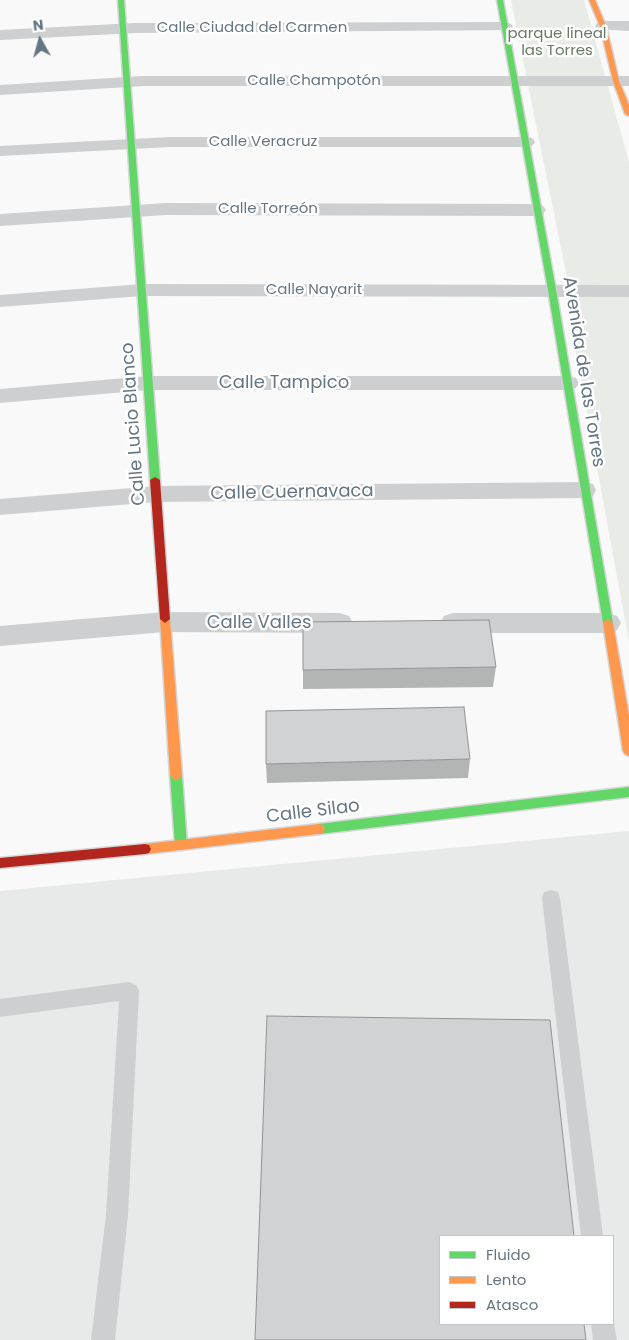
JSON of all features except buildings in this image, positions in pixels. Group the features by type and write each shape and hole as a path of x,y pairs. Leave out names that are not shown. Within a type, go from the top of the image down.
{"street":[{"name":"Calle Lucio Blanco","path":"121,0 181,846"},
{"name":"Avenida de las Torres","path":"500,0 568,383 584,490 629,751"},
{"path":"592,0 622,81 629,114"},
{"path":"603,26 629,26"},
{"name":"Calle Ciudad del Carmen","path":"0,35 124,29 505,27"},
{"name":"Calle Champotón","path":"0,90 127,82 622,81"},
{"name":"Calle Veracruz","path":"0,151 132,144 526,142"},
{"name":"Calle Torreón","path":"0,220 136,211 536,210"},
{"name":"Calle Nayarit","path":"0,301 142,290 629,291"},
{"name":"Calle Tampico","path":"0,396 148,383 568,383"},
{"name":"Calle Cuernavaca","path":"0,507 156,494 584,490"},
{"name":"Calle Valles","path":"0,636 165,622 362,623"},
{"path":"431,623 608,623"},
{"name":"Calle Silao","path":"0,863 181,846 629,792"}],"lane":[{"path":"551,898 592,1235"},
{"path":"0,1008 129,991 117,1215 103,1340"},
{"path":"603,1325 605,1340"}],"shaded area":[{"path":"629,831 629,1340 0,1340 0,891"}],"green space":[{"name":"parque lineal las Torres","path":"511,0 584,0 629,162 629,642 565,293 570,293"}],"traffic: fast":[{"path":"121,0 155,480"},
{"path":"500,0 552,290 608,623"},
{"path":"176,775 181,845"},
{"path":"319,829 629,792"}],"traffic: slow":[{"path":"592,0 603,26 616,81 629,114"},
{"path":"165,619 176,775"},
{"path":"608,623 629,751"},
{"path":"145,849 319,829"}],"traffic: jam":[{"path":"155,480 165,619"},
{"path":"0,863 145,849"}]}
